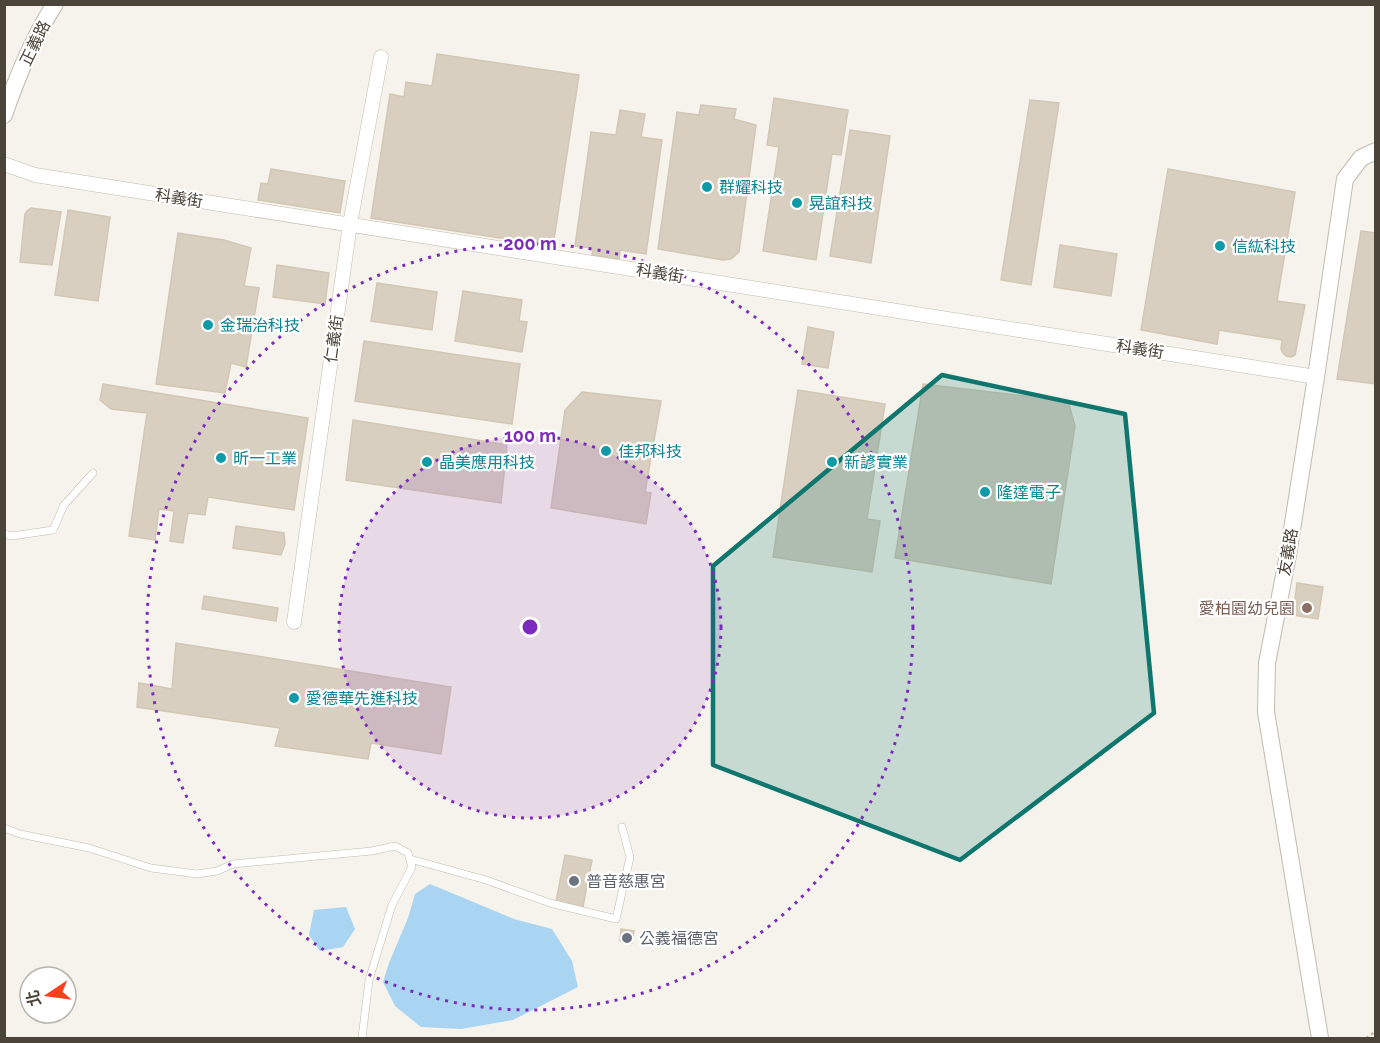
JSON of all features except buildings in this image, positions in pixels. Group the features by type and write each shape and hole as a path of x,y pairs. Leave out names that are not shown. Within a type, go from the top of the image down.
{"street":[{"name":"正義路","path":"4,115 42,24 55,4"},
{"name":"仁義街","path":"294,622 350,225 381,57"},
{"name":"友義路","path":"1320,1038 1266,712 1267,663 1288,555 1345,179 1360,158 1376,151"},
{"name":"科義街","path":"4,164 35,175 1316,377"}],"lane":[{"path":"4,534 12,536 52,530 64,505 93,473"},
{"path":"410,859 486,880 550,903 616,919 630,857 622,827"},
{"path":"4,828 20,834 89,848 151,868 197,874 218,871 233,864 372,851 395,846 408,853 412,867 392,905 369,980 362,1038"}],"path":[{"path":"1366,1038 1376,1031"}],"highlighted area":[{"path":"942,375 1125,414 1154,713 960,860 713,765 713,566"}],"water":[{"path":"430,884 514,919 552,929 572,961 578,987 513,1020 461,1029 421,1027 395,1006 383,982 415,894"},
{"path":"346,907 355,929 343,947 320,951 309,935 314,910"}],"place":[{"name":"群耀科技","path":"707,187"},
{"name":"晃誼科技","path":"797,203"},
{"name":"信紘科技","path":"1220,246"},
{"name":"金瑞治科技","path":"208,325"},
{"name":"佳邦科技","path":"606,451"},
{"name":"昕一工業","path":"221,458"},
{"name":"晶美應用科技","path":"427,462"},
{"name":"新諺實業","path":"832,462"},
{"name":"隆達電子","path":"985,492"},
{"name":"愛柏園幼兒園","path":"1307,608"},
{"name":"愛德華先進科技","path":"294,698"},
{"name":"普音慈惠宮","path":"574,881"},
{"name":"公義福德宮","path":"627,938"}]}
